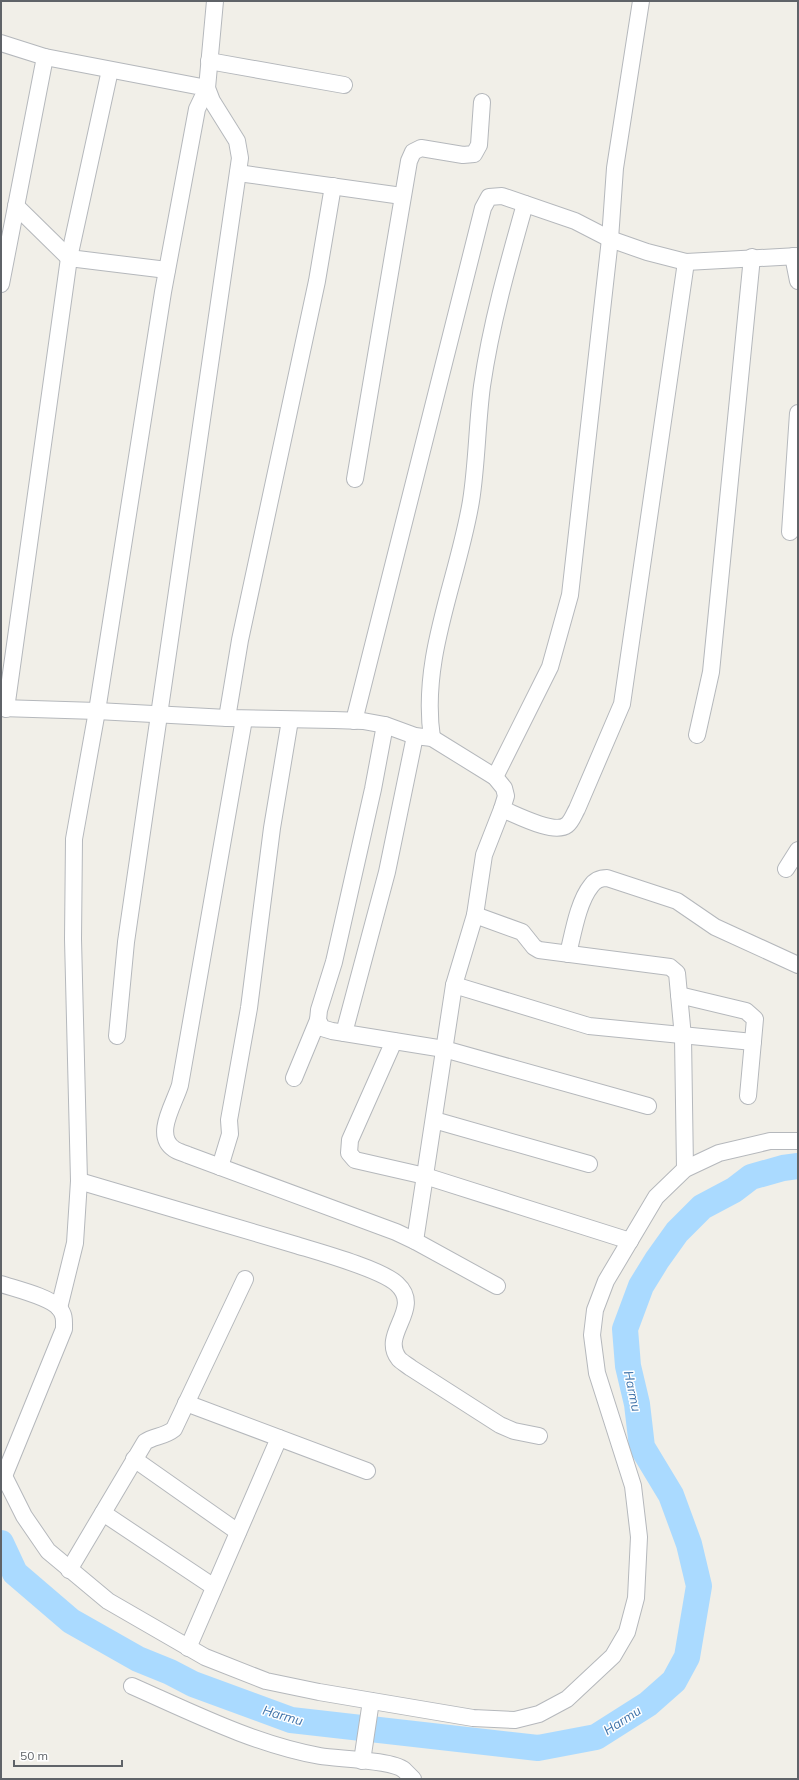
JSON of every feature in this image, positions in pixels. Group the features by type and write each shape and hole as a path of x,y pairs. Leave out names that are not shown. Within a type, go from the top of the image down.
{"street":[{"path":"59,1308 75,1243 79,1181 73,939 74,839 97,711 167,270 197,109 207,88 214,1"},
{"path":"495,777 550,667 570,595 610,239 615,168 641,1"},
{"path":"1,43 45,57 207,88"},
{"path":"1,284 45,57"},
{"path":"209,61 344,85"},
{"path":"110,70 69,258 4,709 97,711 244,719 354,721 385,725 415,736 432,738 495,777 504,788 506,796 484,855 475,915 454,985 415,1240"},
{"path":"117,1036 126,942 240,158 237,141 212,101 207,88"},
{"path":"355,479 409,161 413,152 421,148 463,155 474,154 479,145 482,102"},
{"path":"238,173 402,196"},
{"path":"227,718 240,640 318,281 333,186"},
{"path":"354,721 483,208 489,197 502,196 575,221 610,239 647,252 686,262 752,257 795,256 798,281"},
{"path":"432,738 429,715 431,666 471,501 482,386 501,290 525,204"},
{"path":"16,206 69,258 167,270"},
{"path":"697,735 711,672 752,257"},
{"path":"502,809 547,827 560,828 568,824 577,808 622,704 686,262"},
{"path":"790,532 798,413"},
{"path":"244,719 180,1085 164,1127 166,1139 173,1148 415,1240 497,1286"},
{"path":"220,1167 230,1134 229,1120 249,1008 272,828 290,720"},
{"path":"294,1078 318,1020 319,1010 334,962 373,789 385,725"},
{"path":"344,1033 387,872 415,736"},
{"path":"786,869 798,850"},
{"path":"568,954 584,898 591,885 599,879 607,878 677,901 715,927 798,965"},
{"path":"475,915 522,932 534,947 539,950 670,967 677,973 683,1036 685,1168"},
{"path":"454,985 589,1026 753,1042"},
{"path":"679,995 746,1011 755,1019 748,1096"},
{"path":"318,1020 322,1028 444,1049 648,1106"},
{"path":"394,1041 350,1140 349,1153 355,1160 425,1176 630,1241"},
{"path":"434,1120 589,1164"},
{"path":"1,1284 51,1302 59,1308 64,1318 64,1329 2,1473 24,1516 48,1551 69,1570 108,1601 188,1648 205,1657 266,1681 370,1708 473,1718 516,1720 539,1714 567,1699 613,1656 627,1632 636,1598 639,1537 632,1486 597,1373 592,1335 595,1310 606,1281 656,1197 685,1168 719,1153 770,1141 798,1141"},
{"path":"79,1181 330,1256 379,1273 396,1283 405,1292 408,1303 394,1338 394,1348 399,1358 410,1368 500,1425 514,1431 539,1436"},
{"path":"69,1570 144,1442 151,1438 166,1435 174,1429 245,1279"},
{"path":"186,1402 367,1471"},
{"path":"188,1648 279,1438"},
{"path":"134,1459 238,1532"},
{"path":"102,1513 214,1587"},
{"path":"132,1686 234,1731 268,1744 320,1756 386,1764 403,1769 413,1779"},
{"path":"362,1761 370,1708"}],"waterway":[{"name":"Harmu","path":"1,1543 15,1573 71,1621 138,1659 170,1672 193,1684 291,1720 538,1748 596,1737 648,1704 674,1681 687,1657 699,1586 689,1544 671,1495 642,1447 637,1404 628,1366 625,1329 641,1286 657,1260 677,1232 702,1207 734,1190 751,1177 783,1168 798,1166"}]}
